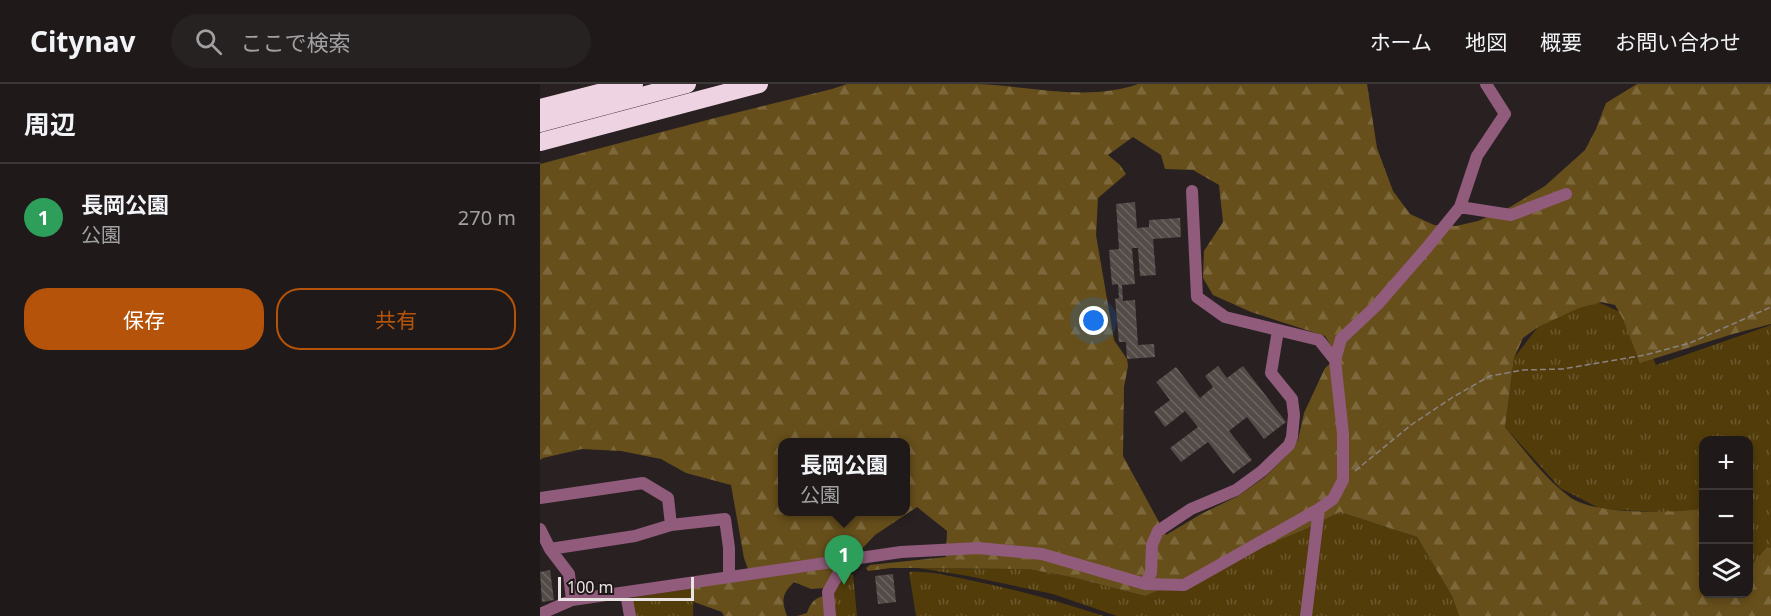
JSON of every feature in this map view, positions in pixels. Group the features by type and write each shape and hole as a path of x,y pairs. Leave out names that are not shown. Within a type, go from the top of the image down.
{"highway":[{"path":"540,108 634,84"},
{"path":"540,123 687,84"},
{"path":"540,132 723,84"},
{"path":"540,142 759,84"}],"street":[{"path":"540,614 572,600 901,552 978,548 1042,554 1145,584 1184,585 1333,499 1342,480 1343,434 1335,360 1341,339 1384,297 1460,207 1477,156 1505,114 1486,84"},
{"path":"1192,191 1197,297 1225,318 1319,340 1335,360"},
{"path":"1460,207 1511,215 1566,194"},
{"path":"1145,584 1151,573 1152,545 1158,531 1191,508 1236,490 1262,471 1288,446 1293,437 1292,399 1271,373 1278,330"},
{"path":"540,498 643,483 668,498 671,525"},
{"path":"1306,616 1319,509"},
{"path":"550,549 635,536 671,525 725,519 729,548 729,577"},
{"path":"540,529 550,549 569,574 572,600"},
{"path":"830,616 828,592 846,560"},
{"path":"626,593 630,616"}],"path":[{"path":"1342,480 1411,425 1490,376 1523,370 1562,369 1645,355 1690,343 1771,307"}],"green space":[{"path":"847,84 977,84 1058,92 1099,92 1138,84 1367,84 1377,148 1393,191 1410,214 1434,225 1456,226 1478,221 1510,207 1545,186 1585,150 1606,103 1637,84 1771,84 1771,324 1640,363 1623,319 1615,305 1601,302 1579,308 1538,327 1523,338 1514,358 1505,427 1553,482 1571,498 1583,504 1636,511 1699,509 1699,598 1753,598 1753,564 1767,547 1771,548 1771,616 1459,616 1452,596 1417,537 1340,512 1306,529 1145,596 1071,577 1028,569 891,568 868,571 866,568 870,565 946,557 947,531 917,507 910,512 910,438 778,438 778,516 904,516 875,535 825,588 811,589 794,582 784,598 787,616 724,616 722,612 694,602 694,588 748,569 731,485 686,473 661,459 621,451 582,449 540,460 540,164","holes":["1133,137 1161,155 1165,169 1193,170 1219,185 1223,222 1204,251 1203,278 1213,295 1251,312 1325,336 1338,357 1325,368 1304,413 1298,440 1285,457 1265,477 1238,496 1166,535 1123,456 1124,387 1128,366 1127,359 1114,340 1096,235 1098,198 1126,174 1120,165 1108,155"]},
{"path":"1589,298 1636,319 1656,365 1771,325 1771,566 1753,567 1753,436 1699,436 1699,511 1678,513 1601,509 1560,488 1505,427 1514,358 1538,327"},
{"path":"1340,512 1417,537 1452,596 1459,616 1117,616 1053,594 918,568 1028,569 1071,577 1145,596 1306,529"},
{"path":"909,572 939,574 986,584 1104,616 916,616"},
{"path":"853,574 857,616 832,616 829,596 840,575"},
{"path":"694,588 693,616 634,616 632,600 634,597"},
{"path":"828,595 830,616 797,616 807,613 810,605 817,598"}],"building":[{"path":"1135,202 1137,228 1149,227 1149,220 1180,218 1181,237 1153,239 1156,275 1140,276 1138,248 1132,248 1135,284 1122,285 1123,301 1135,300 1138,345 1154,344 1155,357 1127,359 1126,342 1119,342 1115,299 1119,298 1118,284 1112,285 1109,250 1119,249 1116,204"},
{"path":"1218,366 1227,378 1243,366 1286,422 1264,439 1247,417 1229,431 1252,460 1233,474 1208,442 1181,462 1170,448 1198,427 1185,411 1165,427 1154,412 1170,400 1156,382 1176,367 1200,398 1213,387 1205,376"},
{"path":"550,570 554,600 542,602 540,572"},
{"path":"893,574 896,602 878,604 875,576"}],"place":[{"name":"長岡公園","path":"844,585"}]}
